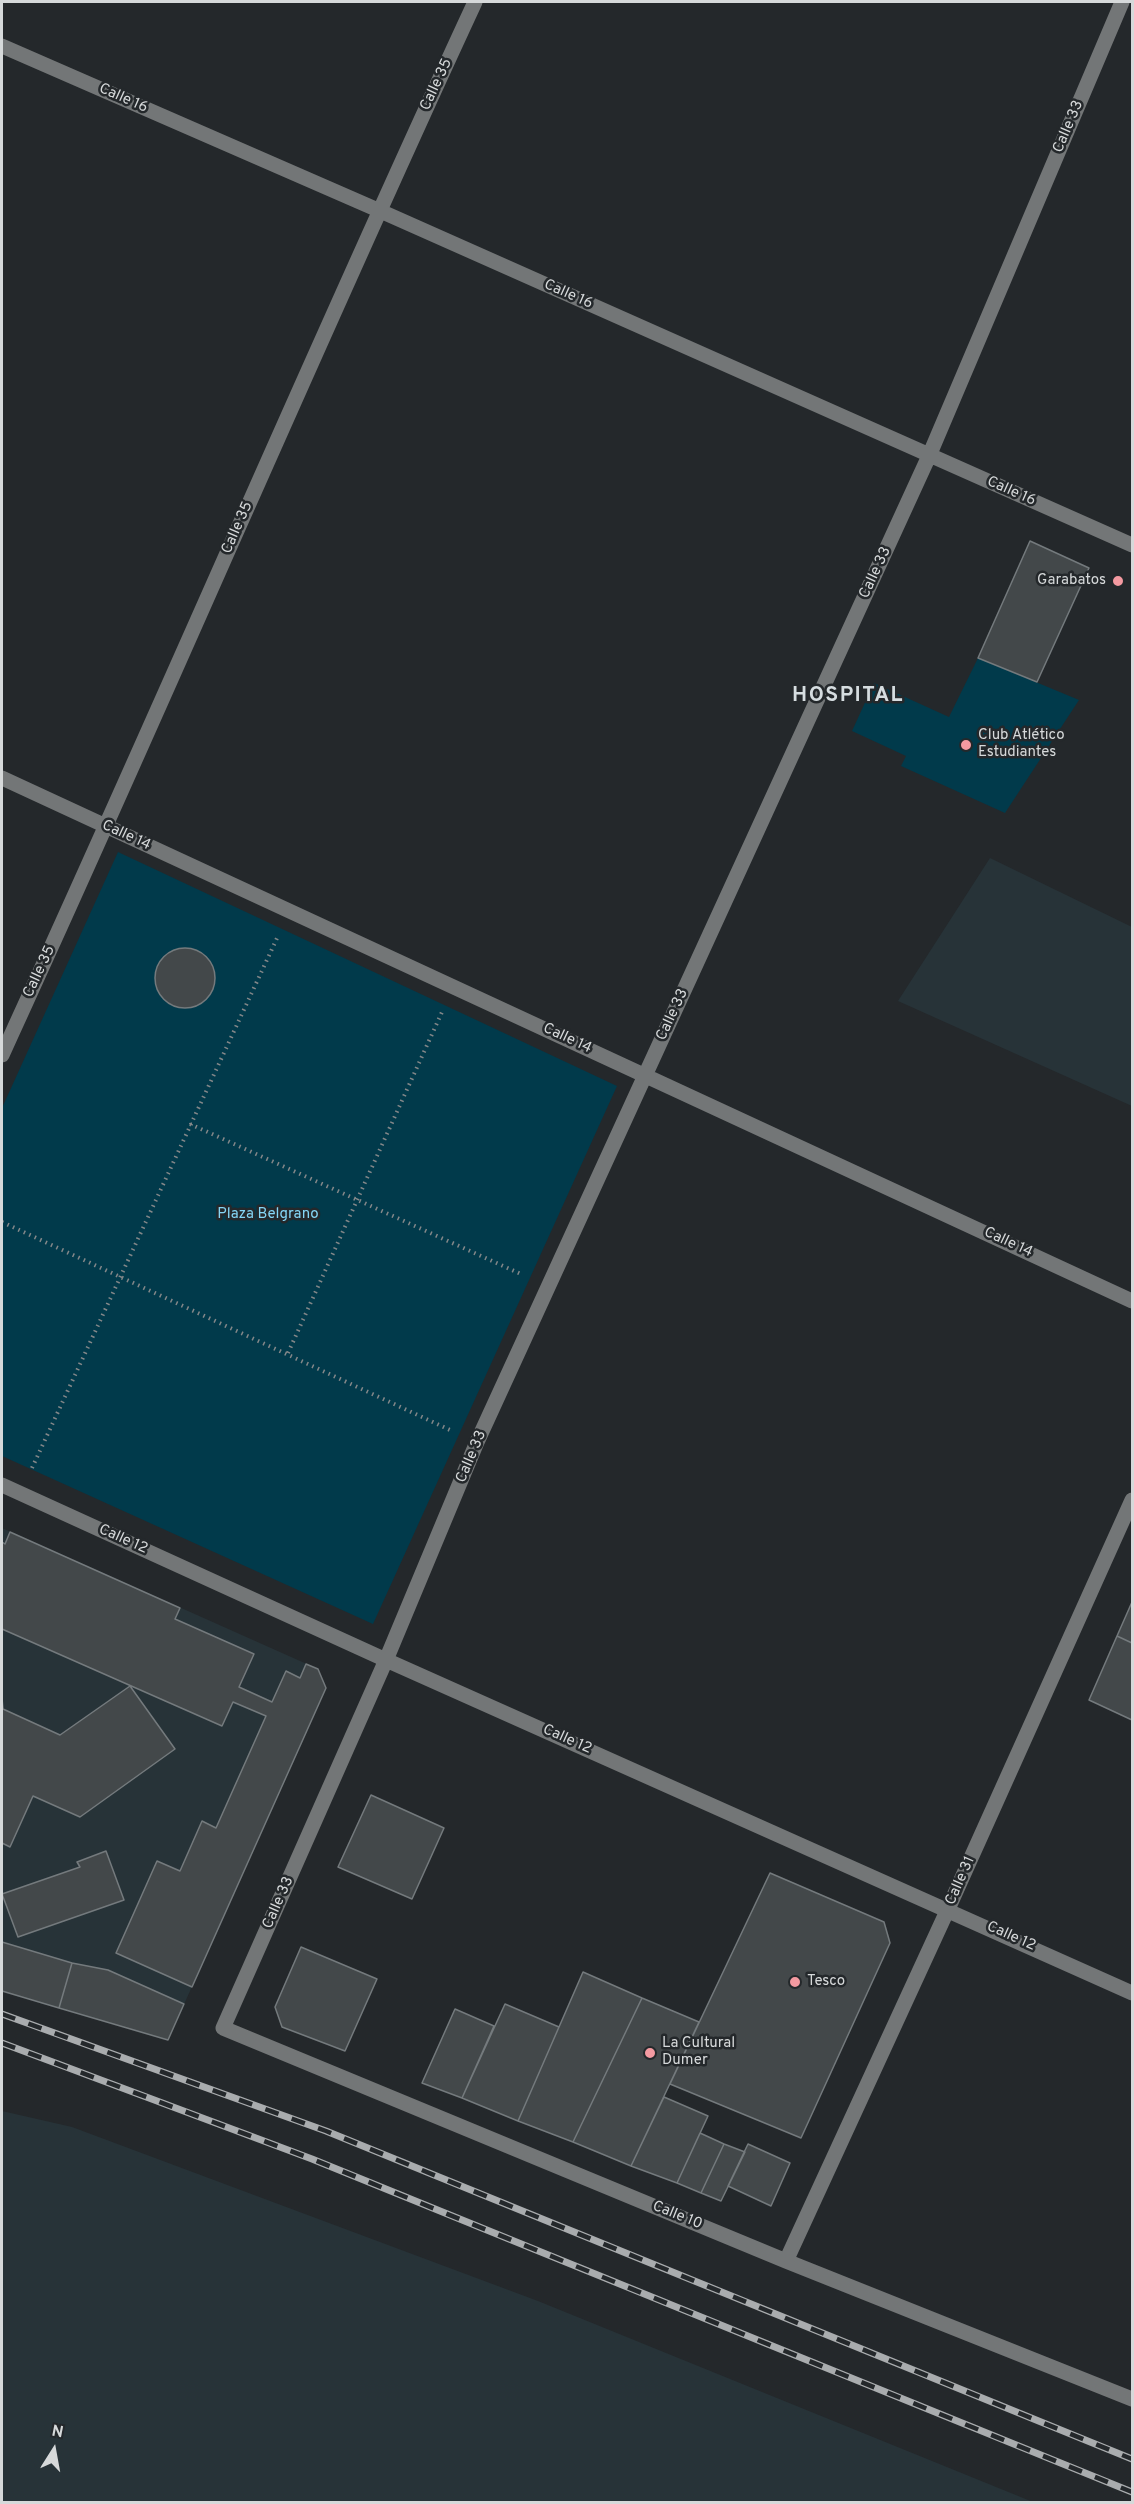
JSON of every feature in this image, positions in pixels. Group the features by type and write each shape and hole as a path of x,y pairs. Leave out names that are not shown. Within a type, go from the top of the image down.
{"street":[{"name":"Calle 35","path":"2,1055 107,827 378,210 476,2"},
{"name":"Calle 33","path":"223,2028 386,1660 477,1442 929,456 1122,2"},
{"name":"Calle 16","path":"2,46 378,210 1132,545"},
{"name":"Calle 14","path":"2,778 1132,1301"},
{"name":"Calle 12","path":"2,1485 386,1660 1132,1993"},
{"name":"Calle 31","path":"786,2261 1132,1500"},
{"name":"Calle 10","path":"223,2028 786,2261 1132,2399"}],"path":[{"path":"20,1493 290,911"},
{"path":"288,1353 453,986"},
{"path":"190,1124 549,1287"},
{"path":"2,1222 477,1442"}],"shaded area":[{"path":"990,858 1132,927 1132,1106 898,1001"},
{"path":"2,1528 318,1669 326,1688 168,2040 2,1991"},
{"path":"2,2111 72,2127 538,2301 1033,2502 2,2502"}],"green space":[{"name":"Club Atlético Estudiantes","path":"978,658 1079,700 1005,813 901,766 906,756 852,731 874,683 949,717"},
{"name":"Plaza Belgrano","path":"118,852 617,1086 373,1624 2,1456 2,1108"}],"building":[{"path":"1030,541 1089,568 1037,682 978,658"},
{"path":"185,948 202,953 210,961 215,978 210,995 202,1003 185,1008 168,1003 160,995 155,978 160,961 168,953"},
{"path":"10,1532 180,1608 175,1619 254,1654 239,1687 272,1702 286,1671 300,1678 306,1664 318,1669 326,1688 192,1987 116,1953 157,1861 180,1871 202,1821 216,1828 266,1716 233,1702 222,1726 2,1629 2,1542 5,1544"},
{"path":"1132,1602 1132,1643 1117,1636"},
{"path":"1117,1636 1132,1643 1132,1720 1089,1700"},
{"path":"130,1686 175,1749 80,1817 33,1796 10,1847 2,1843 2,1698 3,1709 60,1735"},
{"path":"371,1795 444,1828 412,1899 338,1867"},
{"path":"106,1851 124,1900 18,1937 2,1894 80,1867 77,1862"},
{"name":"Tesco","path":"770,1873 884,1922 890,1943 801,2138 670,2084"},
{"path":"2,1942 72,1963 59,2008 2,1991"},
{"path":"301,1947 377,1979 345,2051 282,2027 275,2007"},
{"path":"72,1963 108,1970 184,2004 168,2040 59,2008"},
{"path":"583,1972 642,1998 573,2142 518,2121"},
{"name":"La Cultural Dumer","path":"642,1998 699,2022 631,2166 573,2142"},
{"path":"505,2004 559,2027 518,2121 462,2098"},
{"path":"455,2009 494,2026 462,2098 422,2083"},
{"path":"664,2097 708,2116 677,2183 631,2166"},
{"path":"700,2133 724,2144 701,2193 677,2183"},
{"path":"724,2144 745,2152 721,2201 701,2193"},
{"path":"748,2144 790,2163 771,2206 728,2186"}],"railway":[{"path":"2,2014 326,2131 1132,2459"},
{"path":"2,2043 312,2159 1132,2492"}],"place":[{"name":"Garabatos","path":"1118,581"},
{"name":"Club Atlético Estudiantes","path":"966,745"},
{"name":"Tesco","path":"795,1982"},
{"name":"La Cultural Dumer","path":"650,2053"}],"district":[{"name":"HOSPITAL","path":"848,697"}]}
